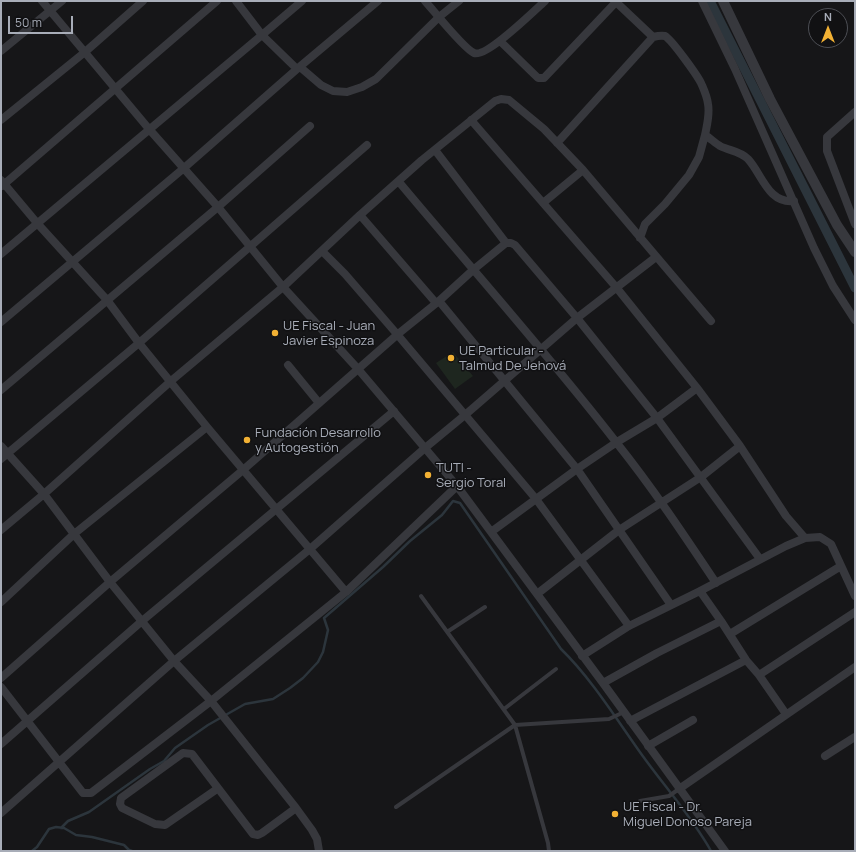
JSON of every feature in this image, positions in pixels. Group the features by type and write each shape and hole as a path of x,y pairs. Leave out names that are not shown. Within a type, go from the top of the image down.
{"street":[{"path":"42,1 149,129 218,207 283,287 358,369 457,486 725,851"},
{"path":"1,52 62,1"},
{"path":"1,120 85,52 143,1"},
{"path":"217,1 2,183 107,300 139,343 242,470 346,592"},
{"path":"236,1 262,35 298,68 321,85 333,91 347,92 362,87 376,79 439,17 459,1"},
{"path":"1,254 302,1"},
{"path":"1,322 184,168 298,68 378,1"},
{"path":"425,1 464,45 474,53 480,54 500,41 545,1"},
{"path":"702,1 735,69 832,286 855,320"},
{"path":"723,1 770,99 836,225 855,252"},
{"path":"500,41 538,78 544,78 616,2 653,37"},
{"path":"557,143 653,37 666,37 700,81 706,95 708,116 699,157 689,175 645,224 640,238"},
{"path":"1,530 44,494 171,381 283,287 360,215 435,150 495,101 501,99 508,100 544,129 583,170 711,321"},
{"path":"855,112 827,137 828,150 855,224"},
{"path":"471,120 616,287 697,388 740,446 786,516 805,538"},
{"path":"1,390 218,207 310,126"},
{"path":"705,135 720,146 739,152 748,159 774,196 783,201 794,201"},
{"path":"4,456 139,343 367,145"},
{"path":"435,150 506,243"},
{"path":"543,203 583,170"},
{"path":"399,182 541,349 617,442 662,503 716,583"},
{"path":"360,215 437,302 578,469 671,605"},
{"path":"1,678 110,582 506,243 515,245 577,318 657,418 760,559"},
{"path":"322,250 398,334 536,499 629,626"},
{"path":"1,813 174,661 310,549 577,318 656,257"},
{"path":"288,365 319,403"},
{"path":"491,532 578,469 617,442 657,418 697,388"},
{"path":"1,744 142,621 394,411"},
{"path":"1,602 74,534 207,427"},
{"path":"1,446 4,456 44,494 110,582 174,661 211,701 296,808 312,830 317,840 319,851"},
{"path":"537,594 619,530 701,477 740,446"},
{"path":"1,687 83,793 91,793 211,701 346,592 457,486"},
{"path":"582,656 629,626 716,583 760,559 805,538 820,537 831,544 855,596"},
{"path":"730,634 841,566"},
{"path":"700,591 746,660 759,675 786,714"},
{"path":"759,675 855,612"},
{"path":"603,683 657,653 721,621"},
{"path":"630,722 746,660"},
{"path":"679,789 855,667"},
{"path":"648,746 693,720"},
{"path":"825,756 855,737"},
{"path":"217,789 165,825 155,824 122,808 120,804 121,798 183,753 192,754 217,789 253,834 262,834 296,808"}],"lane":[{"path":"421,596 515,725 548,842 549,851"},
{"path":"447,632 485,607"},
{"path":"504,709 556,669"},
{"path":"396,807 515,725 609,719 624,712"},
{"path":"640,801 669,796 679,789"}],"shaded area":[{"path":"453,352 473,376 455,389 436,363"}],"waterway":[{"path":"710,1 855,288"},
{"path":"61,828 68,821 89,812 150,769 164,761 175,748 208,725 245,704 273,699 303,678 318,662 323,652 328,630 324,618 383,567 410,541 442,515 453,501 460,503 561,649 593,686 642,755 687,814 704,838 711,851"},
{"path":"32,851 37,847 49,829 56,827 64,828 76,835 92,837 124,845 132,851"}],"place":[{"name":"UE Fiscal - Juan Javier Espinoza","path":"275,333"},
{"name":"UE Particular - Talmud De Jehová","path":"451,358"},
{"name":"Fundación Desarrollo y Autogestión","path":"247,440"},
{"name":"TUTI - Sergio Toral","path":"428,475"},
{"name":"UE Fiscal - Dr. Miguel Donoso Pareja","path":"615,814"}]}
